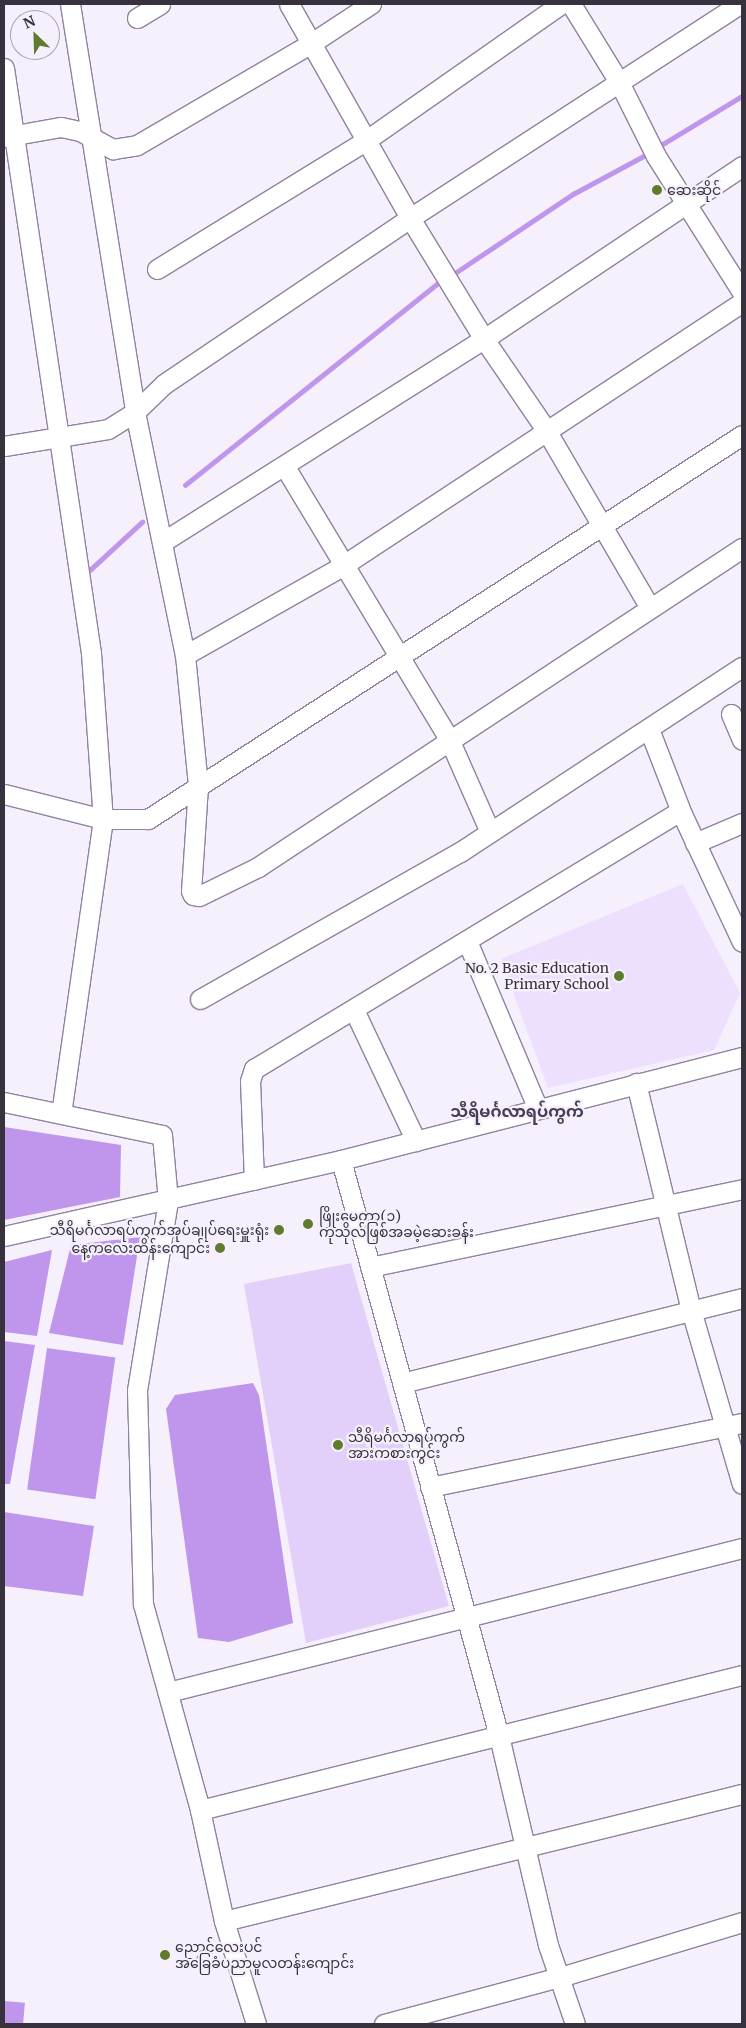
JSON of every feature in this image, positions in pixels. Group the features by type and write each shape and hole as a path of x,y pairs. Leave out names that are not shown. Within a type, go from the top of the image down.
{"street":[{"path":"70,4 93,138 135,412 164,541 185,655 198,786 191,891 199,896 258,867 449,739 742,548"},
{"path":"137,18 160,4"},
{"path":"290,4 310,44 368,139 410,218 484,339 546,430 650,608"},
{"path":"9,137 61,127 93,138 113,149 136,145 310,44 371,4"},
{"path":"157,269 368,139 561,4"},
{"path":"571,4 619,82 653,150 742,292"},
{"path":"4,446 108,429 135,412 164,384 410,218 740,4"},
{"path":"4,68 9,137 91,653 103,819 61,1113"},
{"path":"164,541 484,339 742,166"},
{"path":"185,655 342,566 742,302"},
{"path":"4,794 103,819 148,819 742,435"},
{"path":"285,466 342,566 449,739 490,832"},
{"path":"200,998 460,852 742,667"},
{"path":"732,714 742,740"},
{"path":"649,729 682,814 696,843 735,907 742,942"},
{"path":"254,1180 250,1081 254,1069 677,813 682,814"},
{"path":"696,843 742,823"},
{"path":"467,941 538,1109"},
{"path":"354,1010 416,1140"},
{"path":"4,1236 168,1201 341,1160 742,1057"},
{"path":"636,1083 691,1310 734,1424 742,1484"},
{"path":"4,1102 162,1135 168,1201 137,1390 143,1604 200,1810 224,1921 256,2024"},
{"path":"341,1160 499,1736 548,1945 559,1972 575,2024"},
{"path":"370,1267 666,1207 742,1189"},
{"path":"402,1383 742,1298"},
{"path":"430,1487 734,1424"},
{"path":"168,1692 742,1548"},
{"path":"200,1810 742,1675"},
{"path":"224,1921 742,1794"},
{"path":"384,2024 559,1972 742,1922"}],"shaded area":[{"name":"No. 2 Basic Education Primary School","path":"683,884 740,993 714,1050 548,1088 501,959"},
{"path":"4,1127 121,1145 120,1197 4,1220"},
{"path":"140,1237 123,1345 49,1333 71,1245"},
{"path":"52,1250 37,1336 4,1332 4,1262"},
{"name":"သီရိမင်္ဂလာရပ်ကွက် အားကစားကွင်း","path":"351,1263 449,1606 306,1643 244,1284"},
{"path":"4,1341 35,1345 10,1484 4,1484"},
{"path":"47,1348 115,1358 95,1499 27,1490"},
{"path":"253,1383 259,1395 293,1623 229,1642 198,1638 166,1409 175,1395"},
{"path":"4,1512 94,1526 83,1596 4,1586"},
{"path":"4,2001 25,2003 23,2024 4,2024"}],"waterway":[{"path":"658,147 742,96"},
{"path":"455,273 573,194 649,153"},
{"path":"185,485 437,284"},
{"path":"90,570 142,522"}],"place":[{"name":"ဆေးဆိုင်","path":"657,190"},
{"name":"No. 2 Basic Education Primary School","path":"619,976"},
{"name":"ဖြိုးမေတ္တာ(၁) ကုသိုလ်ဖြစ်အခမဲ့ဆေးခန်း","path":"308,1224"},
{"name":"သီရိမင်္ဂလာရပ်ကွက်အုပ်ချုပ်ရေးမှူးရုံး","path":"279,1230"},
{"name":"နေ့ကလေးထိန်းကျောင်း","path":"220,1248"},
{"name":"သီရိမင်္ဂလာရပ်ကွက် အားကစားကွင်း","path":"338,1445"},
{"name":"ညောင်လေးပင် အခြေခံပညာမူလတန်းကျောင်း","path":"165,1955"}],"district":[{"name":"သီရိမင်္ဂလာရပ်ကွက်","path":"517,1111"}]}
